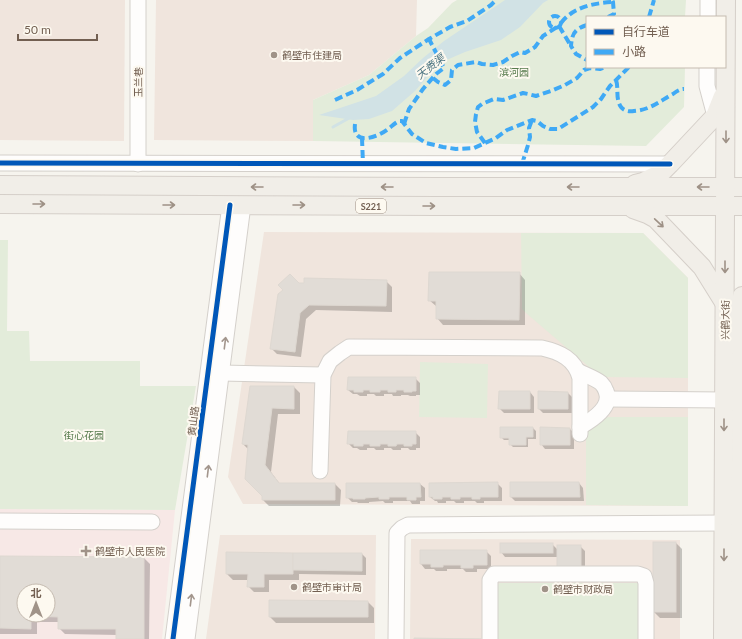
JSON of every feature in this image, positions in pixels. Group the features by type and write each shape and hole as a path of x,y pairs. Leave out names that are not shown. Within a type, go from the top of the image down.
{"main road":[{"name":"兴鹤大街","path":"726,0 726,90 734,187 736,304 736,524 740,639"},
{"path":"622,187 643,182 661,173 715,116 726,90"},
{"name":"S221","path":"0,185 734,187"},
{"name":"S221","path":"0,204 734,206"},
{"path":"624,206 647,214 656,219 702,266 736,304"},
{"name":"兴鹤大街","path":"723,639 736,524 724,400 736,304 742,296"}],"street":[{"name":"玉兰巷","path":"138,0 138,164"},
{"path":"708,0 708,16"},
{"path":"707,68 707,86 715,116"},
{"path":"0,163 670,164"},
{"path":"186,639 221,374 237,205"},
{"name":"黄山路","path":"173,639 237,205"},
{"path":"320,471 323,374 330,361 349,347 542,348 553,351 568,358 578,371 580,378 580,430 600,413 608,399 604,387 600,383 578,371"},
{"path":"221,374 323,374"},
{"path":"608,399 724,400"},
{"path":"0,521 152,522"},
{"path":"396,639 397,533 408,525 736,524"},
{"path":"490,639 490,580 494,574 638,574 644,576 646,583 646,639"}],"shaded area":[{"path":"0,0 125,0 124,141 0,140"},
{"name":"鹤壁市住建局","path":"156,0 417,0 416,36 369,75 313,100 313,141 154,140"},
{"path":"264,232 643,233 688,278 688,506 243,504 228,477"},
{"name":"鹤壁市人民医院","path":"0,509 175,510 162,639 0,639"},
{"name":"鹤壁市审计局","path":"220,535 376,535 375,639 206,639"},
{"name":"鹤壁市财政局","path":"411,539 680,540 680,639 410,639"}],"green space":[{"name":"滨河园","path":"457,0 686,0 685,16 586,16 586,68 685,68 684,107 646,146 313,141 313,100 369,75 416,36 428,28 452,3"},
{"path":"521,233 643,233 688,278 688,378 605,377 596,373 526,313 522,309"},
{"name":"街心花园","path":"0,240 8,240 7,331 29,331 30,361 140,361 140,386 196,386 175,510 0,509"},
{"path":"420,362 488,364 487,418 419,417"},
{"path":"608,417 688,417 688,506 586,505 586,429"},
{"path":"500,583 640,583 642,639 494,639 496,586"}],"water":[{"path":"505,0 548,0 543,3 520,27 501,40 465,52 442,62 415,91 392,111 369,119 353,120 319,115 376,96 404,76 444,41"}],"building":[{"path":"429,272 520,272 519,320 436,319 436,301 428,301"},
{"path":"290,274 299,283 304,283 304,278 387,280 386,306 309,305 300,313 295,352 270,349 278,294 283,290 278,285"},
{"path":"348,377 416,377 416,391 404,392 404,390 396,390 396,392 388,392 388,390 380,390 380,392 370,392 370,390 363,390 363,392 354,392 354,390 347,390"},
{"path":"250,386 294,386 294,409 272,408 265,465 279,483 335,483 335,500 262,500 262,496 245,479 248,445 242,444"},
{"path":"499,391 530,391 530,409 498,409"},
{"path":"538,391 568,392 568,409 538,409"},
{"path":"500,427 533,427 533,437 526,437 526,445 509,445 509,438 500,438"},
{"path":"540,427 570,428 570,445 540,445"},
{"path":"348,431 416,431 416,444 412,444 412,446 397,444 396,446 388,446 388,444 380,444 380,446 370,446 370,444 363,444 363,446 354,446 354,444 347,444"},
{"path":"498,482 498,497 480,497 480,499 472,499 472,497 460,497 460,499 451,499 451,497 442,497 442,499 433,499 433,497 429,497 429,483"},
{"path":"510,482 579,482 580,497 510,497"},
{"path":"346,483 420,483 421,497 416,497 416,500 407,500 407,497 389,497 389,499 379,499 379,497 365,499 346,498"},
{"path":"653,542 676,542 676,612 653,612"},
{"path":"500,543 553,543 553,553 500,553"},
{"path":"557,545 581,545 581,567 557,567"},
{"path":"420,550 487,550 487,565 473,565 473,568 461,568 461,565 431,567 431,564 420,564"},
{"path":"226,552 293,553 293,574 264,574 264,587 247,587 248,574 226,574"},
{"path":"293,553 362,553 362,571 293,570"},
{"path":"0,556 144,557 144,639 116,639 116,629 58,629 58,617 56,617 56,583 16,583 16,623 31,623 31,629 0,628"},
{"path":"269,600 368,601 368,617 269,617"},
{"path":"414,638 481,639 414,639"}],"waterway":[{"name":"天赉渠","path":"333,127 351,117"}],"marked path":[{"path":"335,100 357,90 383,74 400,58 429,39 450,27 467,21 496,0"},
{"path":"610,16 614,14 612,0"},
{"path":"649,16 654,0"},
{"path":"561,23 572,13 584,7 599,3 613,2"},
{"path":"555,16 559,18 561,22 559,26 555,28 551,26 549,22 551,18 555,16"},
{"path":"586,25 575,32 572,38 571,46 576,54 586,59"},
{"path":"559,26 571,46"},
{"path":"433,78 445,85 451,80 452,70 458,65 476,62 493,65 503,62 520,52 525,53 535,47 543,36 557,27"},
{"path":"404,124 409,109 423,89 436,74 444,68 429,39"},
{"path":"485,143 477,132 475,122 478,107 482,104 494,99 503,100 523,93 536,96 565,85 577,78 584,70 590,68"},
{"path":"590,68 603,68"},
{"path":"355,124 357,136 361,138 378,135 399,121 402,121 412,134 426,143 456,149 474,148 496,138 507,130 532,120 537,121 550,129 558,129 593,107 610,86 628,68"},
{"path":"616,80 619,104 622,108 628,111 650,107 678,90 684,89"},
{"path":"522,164 530,137 529,128 532,120"},
{"path":"362,138 363,164"}],"cycle path":[{"path":"0,163 670,164"},
{"path":"173,639 230,205"}],"place":[{"name":"鹤壁市住建局","path":"274,55"},
{"name":"鹤壁市人民医院","path":"86,551"},
{"name":"鹤壁市审计局","path":"294,587"},
{"name":"鹤壁市财政局","path":"545,589"}]}
